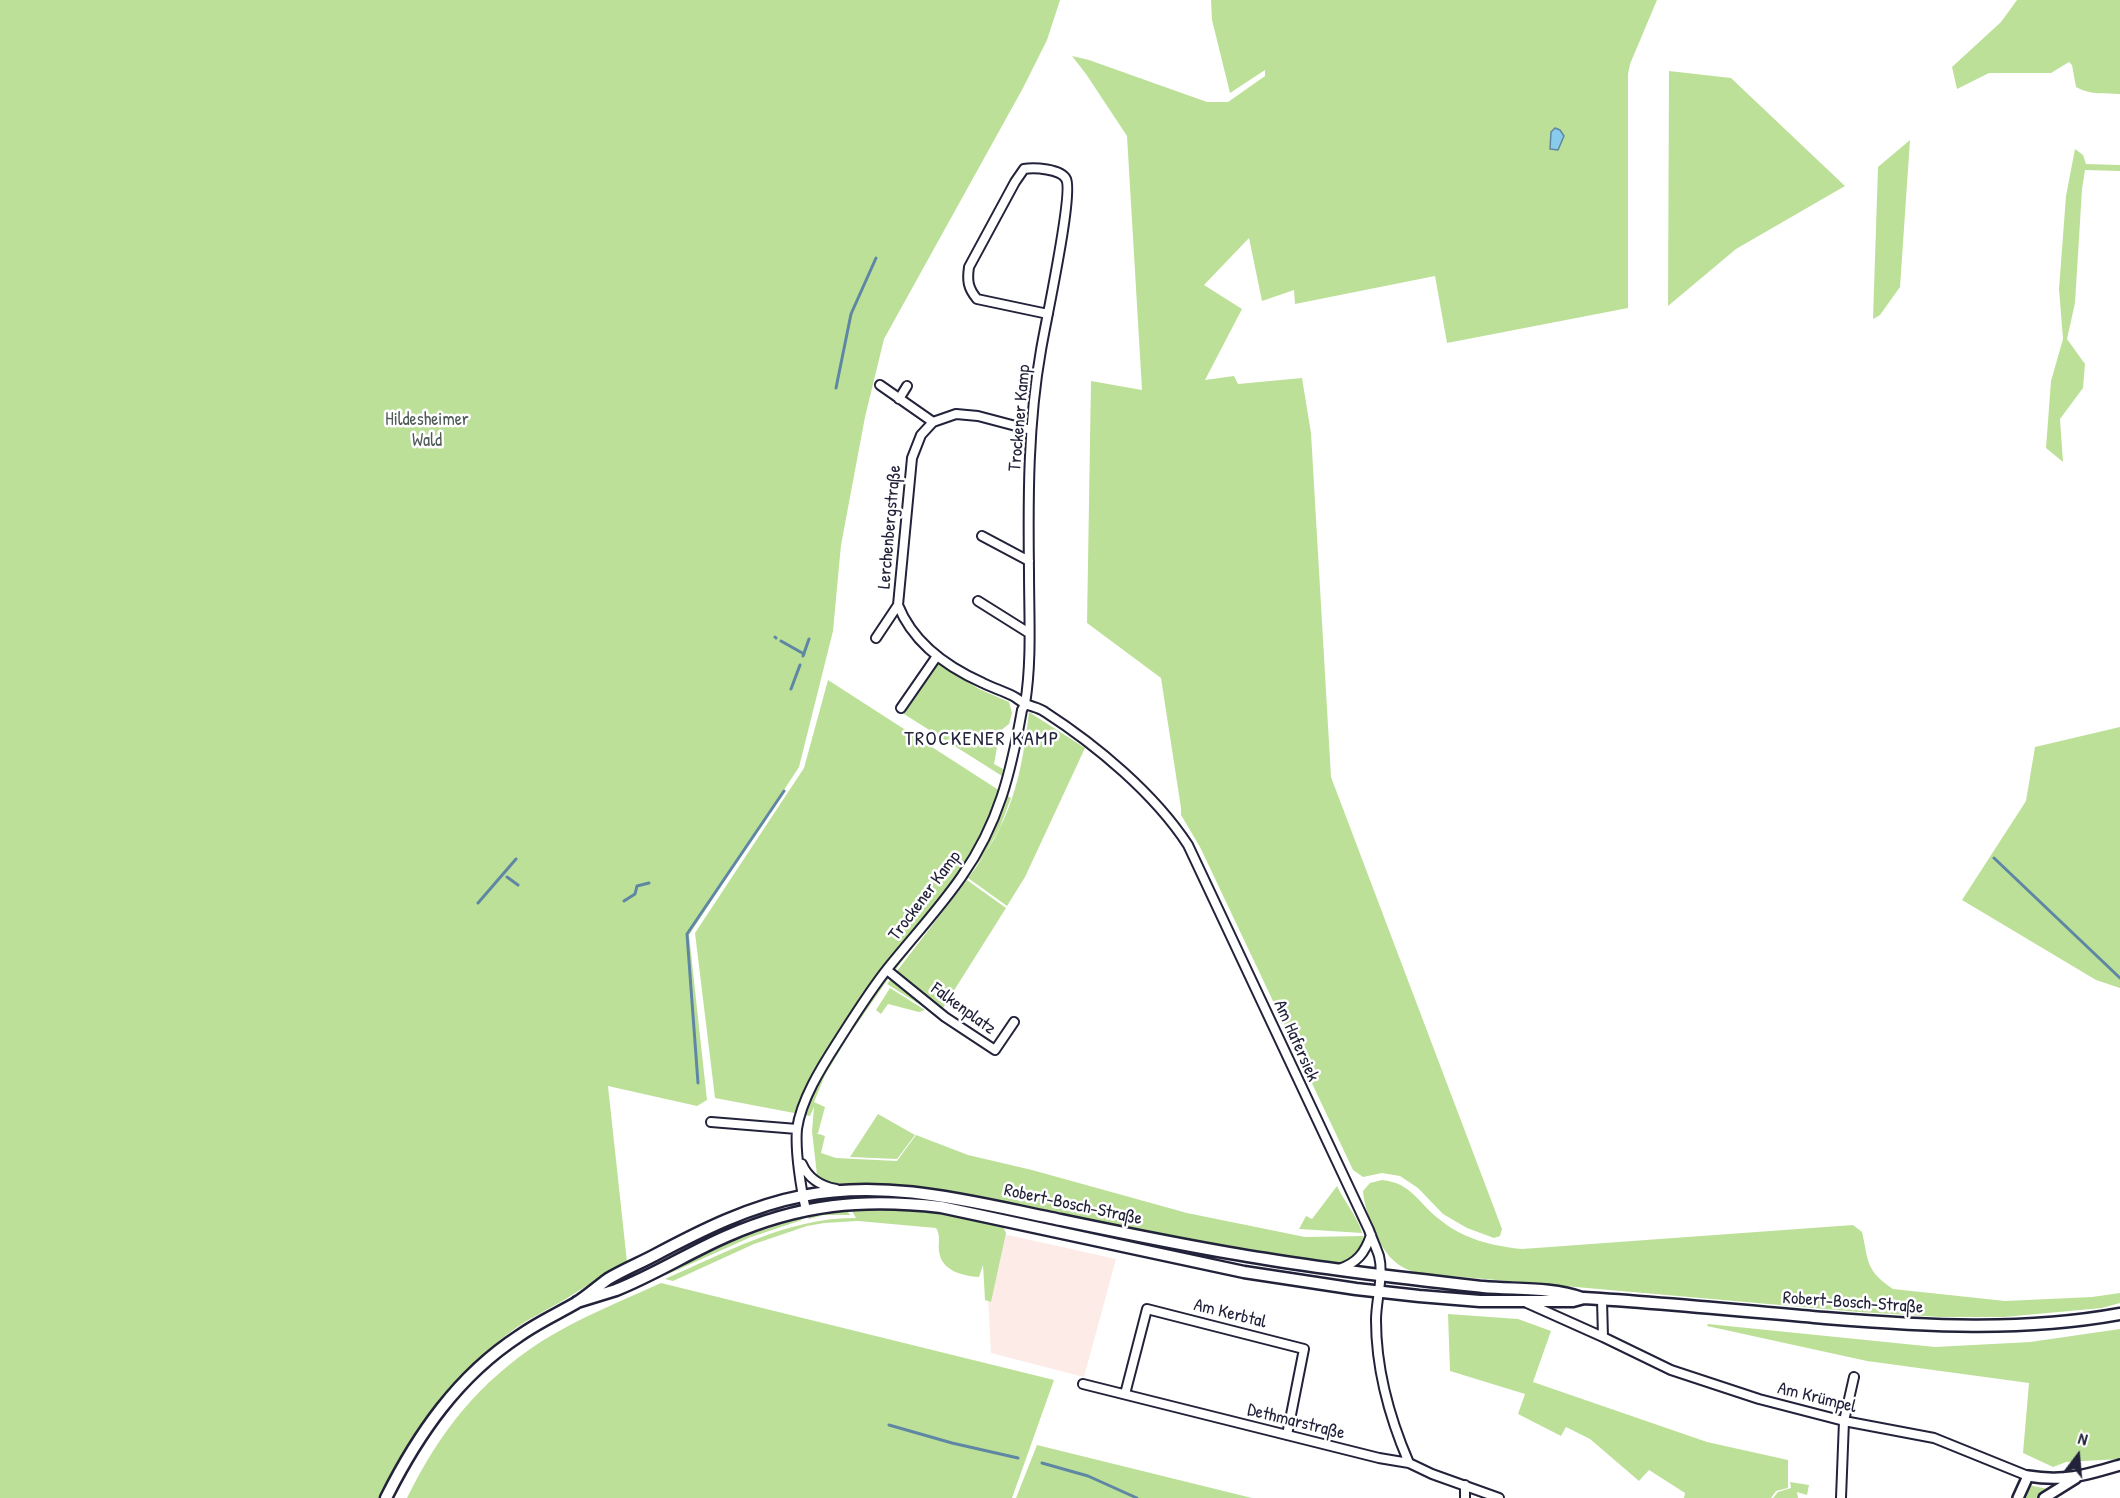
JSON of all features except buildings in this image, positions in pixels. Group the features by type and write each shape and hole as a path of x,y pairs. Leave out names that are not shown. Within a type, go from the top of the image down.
{"main road":[{"name":"Robert-Bosch-Straße","path":"386,1498 415,1444 451,1394 478,1368 513,1340 577,1302 609,1279 710,1227 750,1210 802,1196 842,1190 905,1190 941,1195 1237,1255 1334,1270 1493,1288 1567,1293 1584,1298 1939,1326 2001,1327 2056,1323 2120,1314"},
{"name":"Robert-Bosch-Straße","path":"577,1302 619,1289 728,1235 806,1210 860,1202 941,1207 1244,1272 1378,1291 1480,1301 1573,1301 1584,1298"}],"street":[{"name":"Trockener Kamp","path":"806,1210 802,1196 797,1129 807,1098 820,1070 887,970 960,878 988,831 1007,784 1025,704 1029,633 1031,430 1039,360 1048,314 1065,221 1067,180 1062,174 1034,167 1024,169 1015,182 972,261 967,279 969,290 977,298 1048,314"},
{"path":"880,385 933,422 956,414 978,416 1031,430"},
{"path":"899,399 907,386"},
{"name":"Lerchenbergstraße","path":"933,422 921,435 912,458 898,605 903,618 914,634 937,656 1025,704"},
{"path":"982,536 1029,561"},
{"path":"978,601 1029,633"},
{"name":"Lerchenbergstraße","path":"876,638 898,605"},
{"path":"901,708 937,656"},
{"name":"Am Hafersiek","path":"1025,704 1043,710 1098,748 1174,823 1200,869 1380,1258 1376,1320 1381,1371 1389,1410 1409,1463"},
{"name":"Falkenplatz","path":"887,970 945,1017 995,1050 1014,1022"},
{"path":"711,1122 797,1129"},
{"path":"799,1157 805,1171 814,1180 828,1187 842,1190"},
{"path":"1334,1270 1356,1261 1365,1251 1371,1235"},
{"path":"1602,1299 1603,1337"},
{"name":"Am Krümpel","path":"1522,1301 1671,1370 1760,1399 1844,1421 1934,1438 2028,1476"},
{"name":"Am Kerbtal","path":"1125,1394 1147,1309 1304,1348 1287,1435"},
{"path":"1841,1498 1844,1421 1854,1377"},
{"name":"Dethmarstraße","path":"1083,1384 1379,1458 1409,1463 1499,1498"},
{"path":"2018,1498 2028,1476 2046,1479 2076,1478 2120,1465"},
{"path":"2044,1498 2076,1478"},
{"path":"1464,1498 1465,1485"}],"shaded area":[{"path":"999,1233 1116,1259 1084,1377 991,1353 987,1279"}],"green space":[{"name":"Hildesheimer Wald","path":"0,0 1060,0 1047,40 1023,88 884,339 865,417 841,545 833,631 799,767 689,935 707,1100 697,1106 608,1086 627,1262 519,1326 470,1366 420,1427 379,1498 0,1498"},
{"path":"1211,0 1657,0 1628,74 1628,308 1447,343 1435,276 1295,304 1294,290 1262,301 1249,238 1204,285 1242,309 1205,380 1234,376 1238,384 1302,378 1311,433 1331,777 1502,1229 1500,1236 1494,1238 1467,1228 1443,1214 1418,1188 1400,1176 1382,1173 1363,1177 1353,1170 1200,847 1181,815 1161,678 1087,623 1091,381 1142,390 1127,136 1072,56 1207,102 1228,102 1265,76 1265,70 1230,93 1212,20"},
{"path":"2017,0 2120,0 2120,94 2092,92 2076,87 2072,65 2069,62 2051,73 1989,73 1957,89 1952,67 2001,22"},
{"path":"1669,71 1731,78 1845,186 1736,249 1668,306"},
{"path":"1910,140 1900,287 1880,315 1873,319 1878,167"},
{"path":"2075,149 2083,155 2086,164 2120,165 2120,171 2085,170 2075,303 2067,339 2085,364 2083,388 2060,419 2063,462 2046,448 2051,381 2063,339 2059,289 2066,196"},
{"path":"938,664 979,689 1009,702 1012,713 1009,724 1000,731 994,764 1003,769 1002,776 904,714"},
{"path":"828,680 1011,798 1000,827 985,854 886,982 825,1075 814,1102 825,1107 818,1133 816,1133 825,1136 821,1153 836,1158 897,1161 916,1135 968,1155 1032,1170 1187,1213 1305,1237 1363,1236 1356,1253 1341,1262 1328,1264 1199,1243 928,1189 884,1185 818,1184 812,1131 814,1107 810,1116 715,1098 695,933 804,768"},
{"path":"1029,712 1085,748 1025,877 1007,906 968,878 995,838 1012,800 1018,780"},
{"path":"2120,727 2120,988 2096,980 1962,900 2026,801 2035,747"},
{"path":"967,880 1006,908 938,1016 887,984"},
{"path":"890,988 925,1010 919,1012 888,1004 881,1014 876,1010"},
{"path":"878,1114 915,1135 897,1159 850,1157"},
{"path":"1382,1180 1408,1189 1432,1213 1458,1232 1500,1246 1522,1249 1853,1225 1862,1232 1873,1271 1893,1289 2005,1301 2092,1297 2120,1293 2120,1303 2102,1308 2004,1317 1941,1317 1859,1312 1417,1273 1397,1264 1392,1259 1377,1236 1369,1217 1363,1191 1370,1183"},
{"path":"1337,1186 1362,1233 1299,1229 1306,1216 1312,1219"},
{"path":"849,1206 916,1207 1002,1224 1006,1233 991,1302 985,1300 983,1265 979,1277 960,1274 948,1268 941,1258 936,1228 858,1221 807,1226 754,1244 673,1281 665,1279 734,1248 782,1230 806,1223 856,1218"},
{"path":"846,1209 850,1215 824,1215 809,1219 808,1216"},
{"path":"801,1218 802,1220 751,1237 666,1275 667,1271 750,1234"},
{"path":"661,1283 1054,1380 1012,1498 407,1498 433,1451 448,1430 480,1391 499,1373 556,1333 600,1310"},
{"path":"1448,1314 1518,1319 1551,1331 1533,1382 1707,1442 1788,1460 1788,1488 1776,1491 1771,1498 1684,1498 1685,1493 1649,1470 1639,1481 1590,1439 1566,1427 1561,1436 1518,1414 1525,1394 1450,1371"},
{"path":"1708,1324 1935,1347 2030,1342 2120,1329 2120,1459 2066,1462 2053,1467 2023,1453 2029,1383 1867,1361 1707,1326"},
{"path":"1037,1445 1252,1498 1016,1498"},
{"path":"1790,1482 1809,1485 1807,1495 1797,1492 1798,1498 1773,1498 1778,1492 1791,1488"},
{"path":"2029,1485 2052,1490 2036,1498 2024,1498"}],"water":[{"path":"1555,128 1560,130 1564,136 1558,150 1550,149 1551,132"}],"waterway":[{"path":"836,388 851,314 876,258"},
{"path":"803,656 809,639"},
{"path":"781,641 804,654"},
{"path":"791,689 800,665"},
{"path":"698,1083 687,934 784,791"},
{"path":"1994,858 2120,978"},
{"path":"478,903 516,859"},
{"path":"507,877 518,885"},
{"path":"624,901 635,894 637,886 649,883"},
{"path":"889,1425 952,1443 1018,1458"},
{"path":"1042,1463 1088,1476 1137,1498"}],"district":[{"name":"TROCKENER KAMP","path":"982,740"}]}
